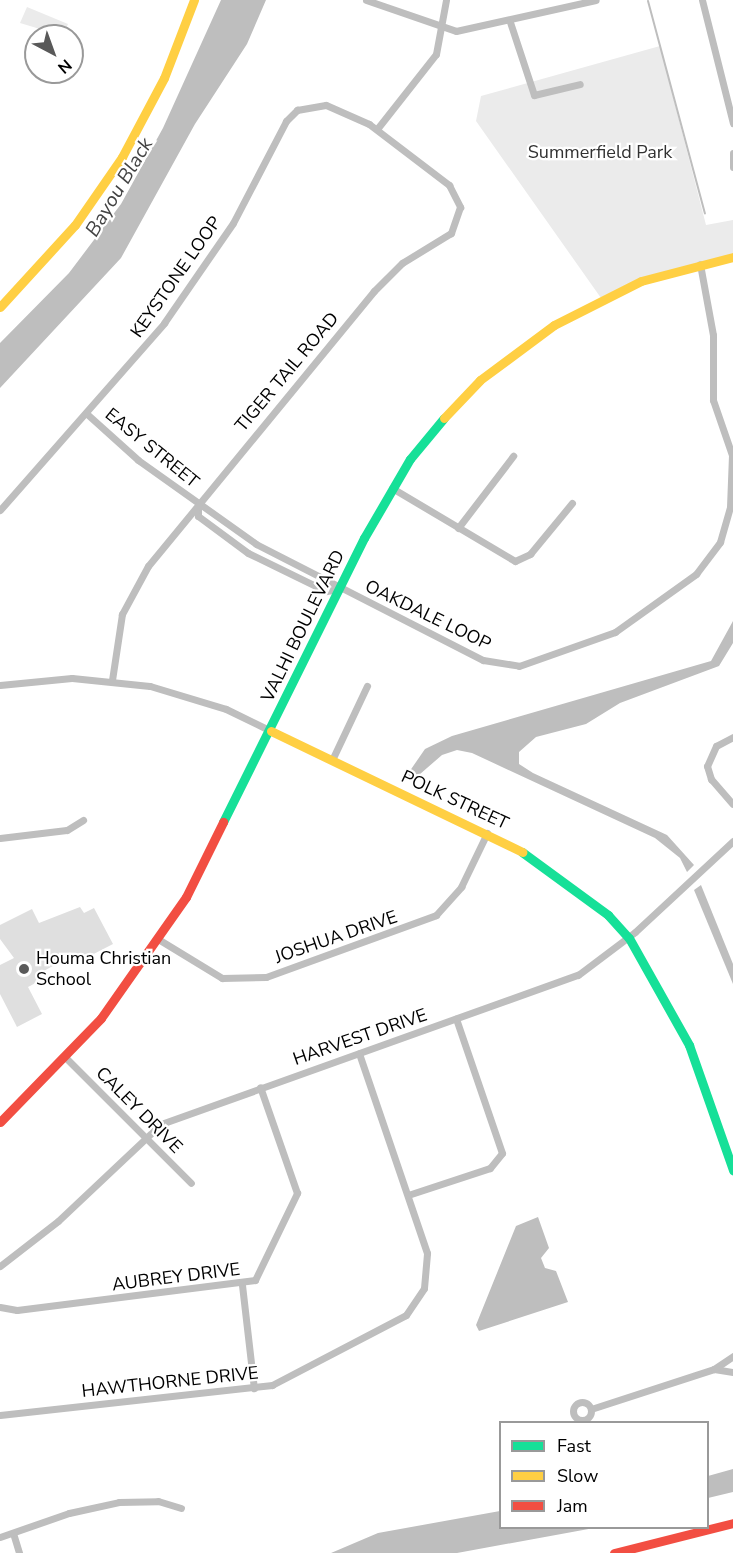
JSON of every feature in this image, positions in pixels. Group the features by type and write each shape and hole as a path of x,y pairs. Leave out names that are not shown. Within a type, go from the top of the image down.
{"street":[{"path":"366,0 442,29 471,30 510,22 576,2 597,0"},
{"path":"377,129 436,54 447,0"},
{"path":"702,0 733,123"},
{"path":"0,308 75,225 123,157 160,88 192,1"},
{"path":"510,22 534,95 580,84"},
{"name":"KEYSTONE LOOP","path":"0,510 87,414 198,278 294,112 326,105 377,129"},
{"name":"TIGER TAIL ROAD","path":"112,680 117,630 133,587 392,271 454,228 460,207 450,185 377,129"},
{"path":"733,153 733,167"},
{"name":"VALHI BOULEVARD","path":"0,1122 65,1057 137,971 159,939 218,841 340,589 392,488 442,420 511,354 601,299 700,264 733,257"},
{"name":"OAKDALE LOOP","path":"340,589 483,660 519,666 615,632 696,574 726,524 733,472 713,400 713,335 700,264"},
{"name":"EASY STREET","path":"87,414 198,505 209,506 264,548 335,582 340,589 326,591 258,559 198,516 198,505"},
{"path":"458,528 513,456"},
{"path":"392,488 507,558 523,560 572,503"},
{"path":"258,559 264,548"},
{"name":"POLK STREET","path":"0,684 72,678 112,680 183,694 271,730 487,833 562,876 629,938 683,1034 730,1148 733,1170"},
{"path":"332,760 367,686"},
{"path":"733,737 716,746 707,766 711,779 733,804"},
{"path":"0,838 67,830 83,820"},
{"name":"JOSHUA DRIVE","path":"159,939 222,978 266,977 436,915 461,887 487,833"},
{"name":"HARVEST DRIVE","path":"0,1266 58,1221 145,1138 169,1120 578,975 629,938 733,841"},
{"path":"408,1195 490,1168 502,1153 456,1019"},
{"name":"HAWTHORNE DRIVE","path":"0,1415 254,1388 286,1380 388,1327 412,1308 424,1288 428,1262 408,1195 359,1053"},
{"name":"CALEY DRIVE","path":"65,1057 191,1183"},
{"name":"AUBREY DRIVE","path":"0,1307 17,1310 242,1285 258,1277 297,1193 260,1087"},
{"path":"242,1285 254,1388"},
{"path":"591,1409 714,1369 733,1356"},
{"path":"714,1369 733,1372"},
{"path":"0,1537 119,1502 158,1501 181,1508"},
{"path":"614,1553 733,1523"},
{"path":"13,1533 19,1553"}],"green space":[{"path":"27,7 68,24 24,24 20,23"},
{"name":"Summerfield Park","path":"660,46 706,225 733,220 733,257 601,298 476,121 481,96"}],"shaded area":[{"path":"221,0 266,0 247,44 195,124 121,258 0,388 0,343 69,273 121,204 163,128"},
{"path":"733,621 733,643 719,666 620,703 586,724 536,737 519,752 519,764 533,773 667,835 694,865 687,872 680,858 655,838 472,753 457,750 442,755 412,781 405,778 425,749 452,736 711,661"},
{"path":"701,885 733,964 733,984 694,890"},
{"path":"538,1217 549,1248 541,1258 545,1268 556,1271 568,1302 479,1331 476,1325 516,1226"},
{"path":"733,1469 733,1492 709,1498 709,1476"},
{"path":"499,1511 499,1529 589,1529 457,1553 331,1553 378,1533"}],"building":[{"name":"Houma Christian School","path":"80,907 84,913 94,908 113,944 78,962 75,954 40,973 43,979 28,987 42,1014 17,1027 0,994 0,965 14,958 0,939 0,925 32,909 39,923"}],"waterway":[{"path":"648,1 705,213"}],"traffic: fast":[{"path":"223,822 364,538 410,459 444,418"},
{"path":"522,852 608,915 629,938 689,1045 733,1170"}],"traffic: slow":[{"path":"0,307 75,225 122,157 164,78 194,0"},
{"path":"444,418 480,380 554,325 641,281 733,257"},
{"path":"271,731 522,852"}],"traffic: jam":[{"path":"0,1122 101,1018 186,897 223,822"},
{"path":"614,1553 733,1523"}],"place":[{"name":"Houma Christian School","path":"24,969"}],"water label":[{"name":"Bayou Black","path":"119,187"}]}
